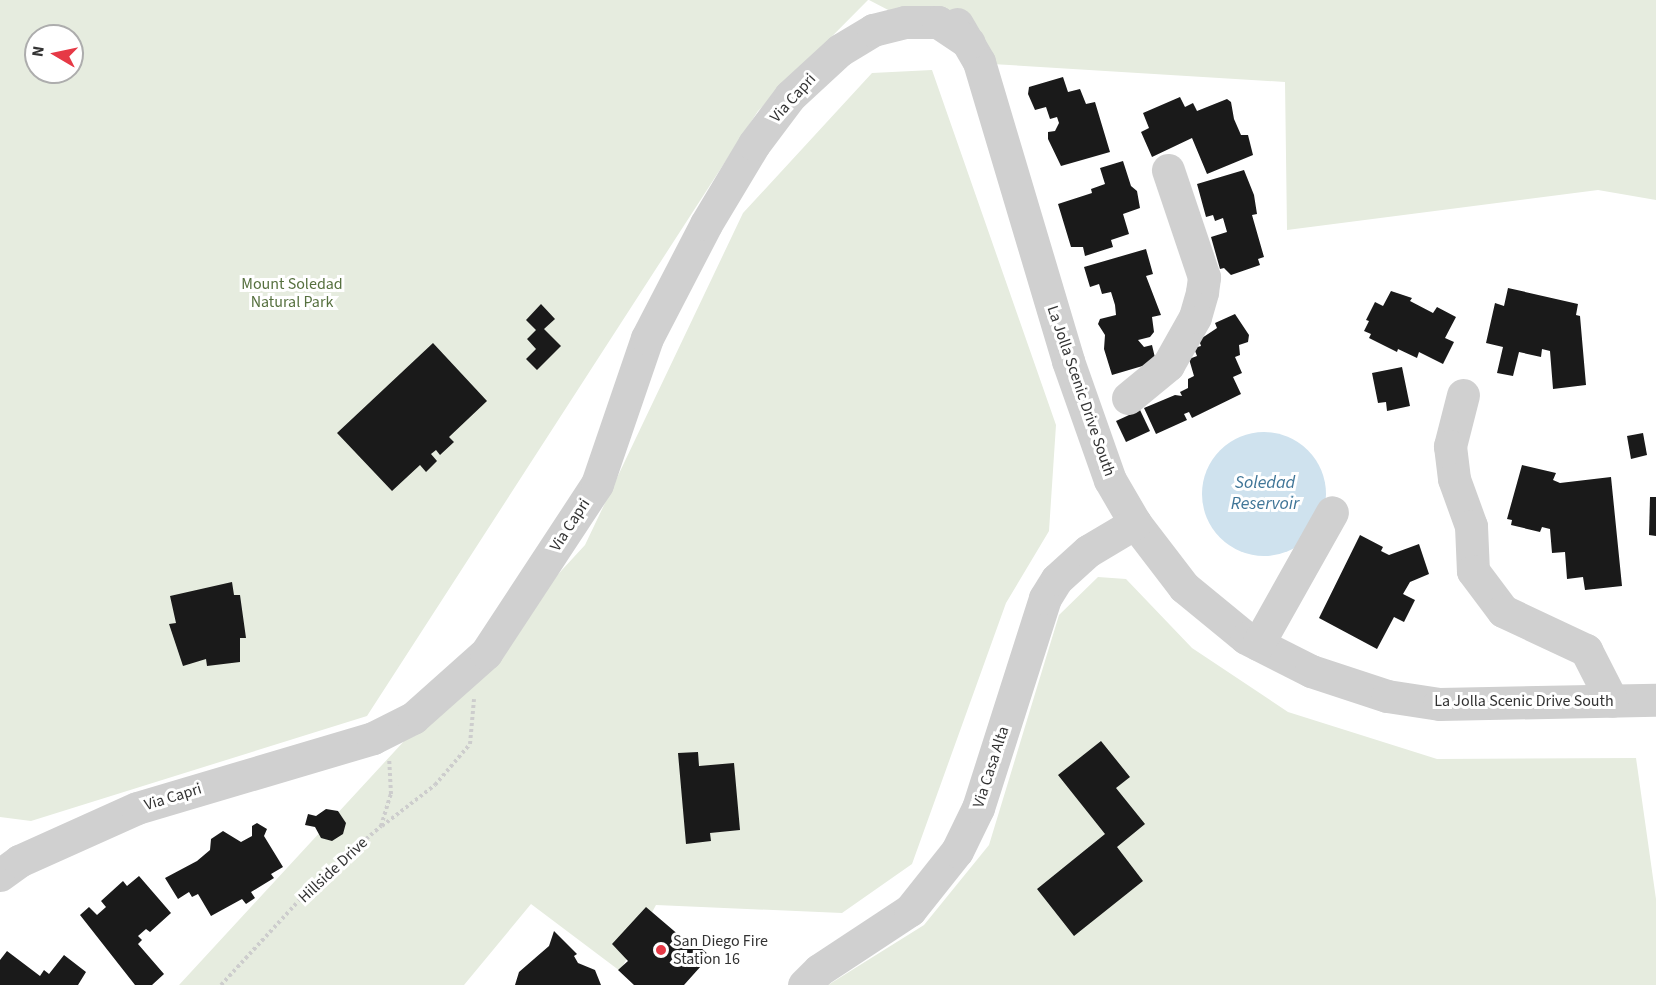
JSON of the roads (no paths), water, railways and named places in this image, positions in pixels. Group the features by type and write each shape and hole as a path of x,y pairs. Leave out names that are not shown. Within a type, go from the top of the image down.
{"street":[{"name":"La Jolla Scenic Drive South","path":"941,0 979,62 1087,414 1110,480 1135,523 1185,587 1258,644 1311,671 1387,696 1439,704 1656,700"},
{"name":"Via Capri","path":"0,875 19,861 137,808 373,738 413,718 486,653 597,484 647,338 706,224 754,144 790,96 840,50 873,30 905,22 938,22 969,43"},
{"path":"1087,414 1102,420 1121,413 1128,398 1168,365 1195,317 1204,277 1168,170"},
{"path":"1463,395 1450,446 1454,479 1471,526 1473,571 1503,611 1586,650 1612,701"},
{"path":"1258,644 1332,512"},
{"name":"Via Casa Alta","path":"804,985 819,970 910,910 957,851 978,808 1045,598 1057,579 1088,551 1135,523"}],"water":[{"name":"Soledad Reservoir","path":"1264,432 1288,437 1308,450 1321,470 1326,494 1321,518 1308,538 1288,551 1264,556 1240,551 1220,538 1207,518 1202,494 1207,470 1220,450 1240,437"}],"place":[{"name":"San Diego Fire Station 16","path":"661,950"}],"park label":[{"name":"Mount Soledad Natural Park","path":"292,293"}]}
